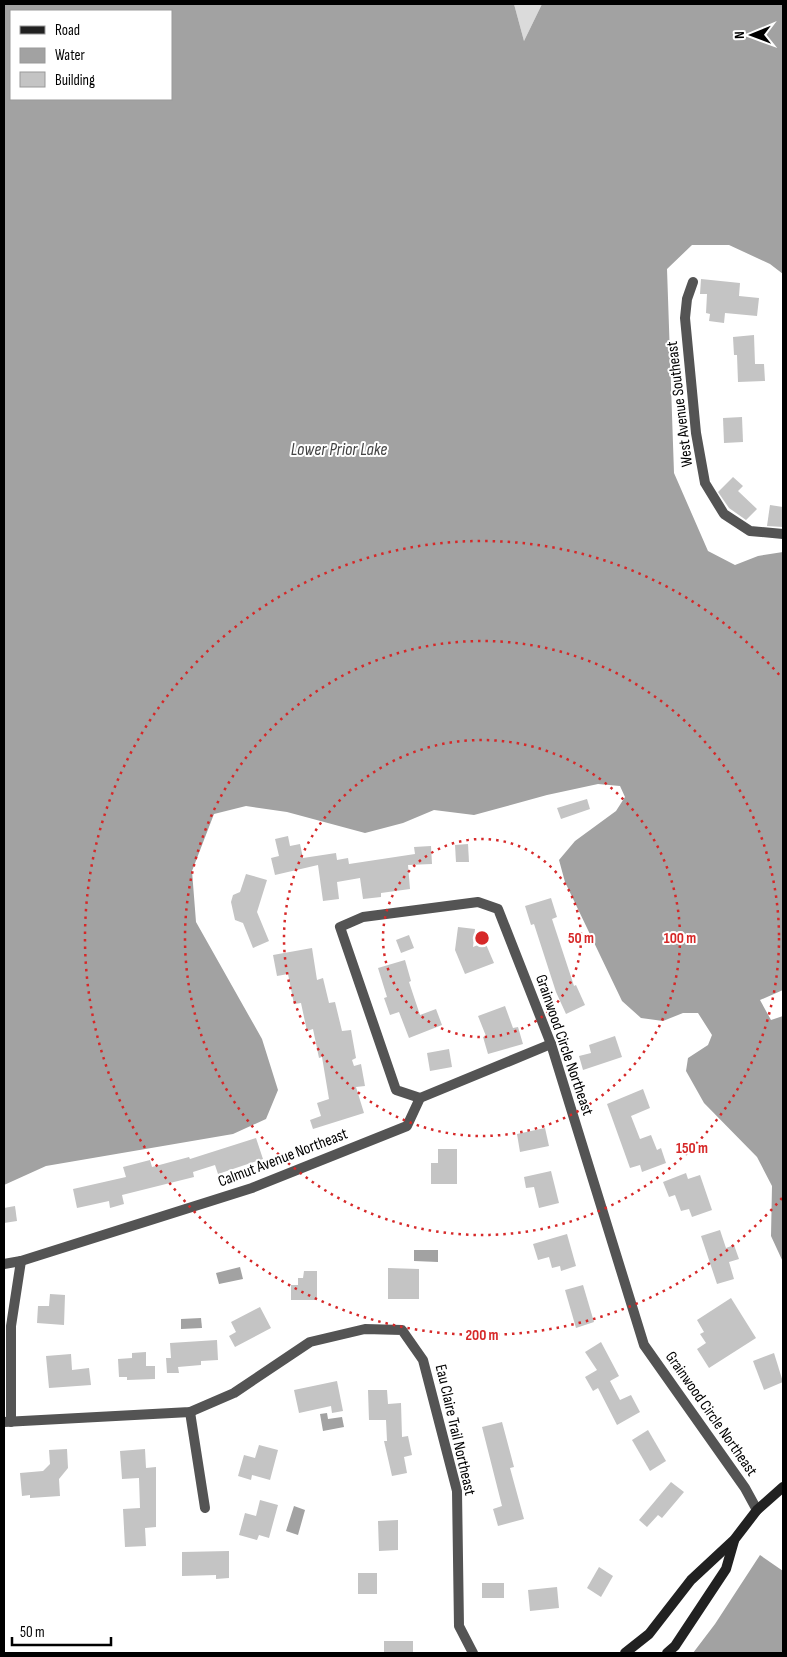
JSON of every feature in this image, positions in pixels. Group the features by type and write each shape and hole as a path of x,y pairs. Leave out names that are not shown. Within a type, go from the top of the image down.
{"main road":[{"path":"625,1653 649,1634 691,1580 734,1540 757,1510 783,1487"},
{"path":"667,1653 675,1646 726,1569 734,1540"}],"street":[{"name":"West Avenue Southeast","path":"693,282 687,298 685,318 696,433 705,483 724,514 750,531 783,534"},
{"name":"Grainwood Circle Northeast","path":"420,1098 396,1090 340,927 363,917 478,902 498,909 551,1044 644,1345 745,1488 757,1510"},
{"path":"420,1098 551,1044"},
{"name":"Calmut Avenue Northeast","path":"4,1264 20,1261 252,1188 406,1126 420,1098"},
{"path":"7,1422 11,1326 20,1261"},
{"name":"Eau Claire Trail Northeast","path":"7,1422 190,1412 234,1393 310,1342 365,1329 402,1330 423,1360 457,1491 459,1626 473,1653"},
{"path":"190,1412 205,1508"}],"shaded area":[{"path":"514,4 542,4 524,41"}],"water":[{"name":"Lower Prior Lake","path":"4,4 514,4 524,41 542,4 783,4 783,274 770,264 729,245 692,245 667,269 674,473 708,551 735,565 758,556 783,552 783,990 760,1000 771,1020 783,1016 783,1262 771,1236 772,1186 757,1157 704,1103 686,1071 688,1058 708,1045 712,1035 698,1013 683,1013 663,1021 641,1018 622,1001 565,882 559,860 575,841 616,811 625,797 620,786 598,784 547,795 474,815 434,810 403,823 365,833 287,812 246,806 214,814 192,871 196,922 262,1039 278,1090 266,1119 233,1134 46,1166 4,1185"},
{"path":"414,1250 438,1250 438,1262 414,1261"},
{"path":"240,1267 243,1279 219,1284 216,1273"},
{"path":"201,1318 202,1328 181,1329 181,1319"},
{"path":"327,1413 328,1419 342,1417 344,1427 323,1431 320,1414"},
{"path":"294,1506 305,1510 298,1535 286,1531"},
{"path":"760,1555 783,1571 783,1653 693,1653 715,1624"}],"building":[{"path":"701,279 740,283 739,296 759,298 757,316 725,313 724,323 709,321 710,314 706,313 707,294 700,294"},
{"path":"754,335 755,364 764,364 765,381 738,382 737,355 734,355 733,337"},
{"path":"742,417 743,442 724,443 723,418"},
{"path":"733,477 743,486 738,491 757,509 746,520 729,508 718,492"},
{"path":"770,505 783,507 783,527 767,526"},
{"path":"587,799 590,809 561,819 557,808"},
{"path":"288,836 290,846 300,844 303,858 336,853 337,860 348,858 349,864 415,854 414,847 431,846 432,864 408,865 410,889 381,893 381,897 363,899 360,878 337,882 339,899 323,901 318,865 275,875 271,858 279,856 275,839"},
{"path":"468,844 469,862 456,862 455,845"},
{"path":"246,874 267,880 257,912 269,941 253,948 243,923 235,920 231,902 233,895 240,892"},
{"path":"551,898 557,917 552,919 574,986 576,985 585,1005 566,1014 556,992 534,924 531,925 525,906"},
{"path":"458,927 475,929 473,947 485,942 494,963 465,974 455,950"},
{"path":"409,935 414,948 401,953 396,940"},
{"path":"312,948 317,980 323,978 329,1003 335,1002 342,1031 351,1030 356,1058 352,1060 354,1066 361,1064 365,1086 356,1087 364,1113 313,1129 310,1120 321,1116 317,1103 329,1099 322,1057 319,1058 313,1029 307,1031 301,1003 294,1004 288,974 277,976 273,955"},
{"path":"405,960 411,981 409,982 420,1015 436,1009 442,1025 409,1038 399,1012 390,1015 384,998 387,997 378,968"},
{"path":"505,1006 513,1028 518,1027 523,1044 488,1054 483,1037 486,1036 478,1016"},
{"path":"615,1036 622,1057 583,1070 579,1056 591,1053 589,1045"},
{"path":"449,1049 452,1067 430,1071 427,1053"},
{"path":"643,1089 650,1108 631,1116 640,1139 651,1135 657,1150 661,1148 666,1163 642,1172 640,1165 630,1168 607,1104"},
{"path":"545,1128 549,1146 520,1152 517,1134"},
{"path":"256,1138 263,1159 218,1174 215,1165 193,1172 194,1177 122,1195 124,1204 110,1208 109,1201 77,1208 73,1189 126,1177 123,1167 150,1160 152,1167 189,1157 190,1159"},
{"path":"438,1149 457,1149 457,1184 431,1184 431,1163 438,1163"},
{"path":"551,1171 559,1203 539,1208 534,1187 526,1188 524,1177"},
{"path":"686,1173 688,1179 700,1175 712,1210 692,1217 689,1209 681,1211 675,1195 669,1197 663,1182"},
{"path":"15,1206 17,1221 4,1223 4,1208"},
{"path":"720,1230 726,1248 734,1245 739,1259 729,1262 734,1279 717,1284 701,1236"},
{"path":"567,1234 576,1266 561,1271 560,1266 552,1268 549,1257 538,1260 533,1244"},
{"path":"388,1268 419,1269 419,1299 388,1299"},
{"path":"304,1271 317,1271 317,1300 291,1300 291,1285 298,1285 298,1278 303,1278"},
{"path":"583,1285 594,1322 576,1328 565,1290"},
{"path":"50,1294 65,1295 64,1325 37,1323 38,1306 49,1306"},
{"path":"731,1298 756,1338 709,1368 697,1349 706,1343 700,1334 704,1332 697,1320"},
{"path":"260,1307 271,1328 235,1347 229,1336 236,1332 231,1322"},
{"path":"217,1340 218,1360 201,1361 201,1365 178,1367 179,1373 167,1373 166,1358 171,1358 170,1343"},
{"path":"601,1342 619,1376 610,1381 620,1400 631,1395 640,1412 617,1425 598,1388 593,1391 585,1377 597,1370 585,1352"},
{"path":"146,1352 146,1366 155,1366 155,1379 127,1380 127,1377 119,1377 118,1359 132,1358 132,1353"},
{"path":"774,1353 783,1382 764,1390 753,1361"},
{"path":"71,1354 72,1370 89,1368 91,1385 49,1388 46,1356"},
{"path":"337,1381 343,1411 332,1413 331,1406 299,1413 294,1390"},
{"path":"368,1390 387,1390 388,1404 401,1403 402,1437 408,1436 412,1455 404,1457 407,1473 392,1476 384,1441 387,1441 386,1420 369,1420"},
{"path":"502,1422 514,1467 510,1468 524,1519 498,1526 493,1509 502,1506 482,1427"},
{"path":"648,1430 666,1461 650,1471 632,1440"},
{"path":"259,1445 278,1450 270,1480 252,1475 251,1480 238,1476 244,1455 255,1458"},
{"path":"67,1449 68,1468 59,1479 60,1496 30,1498 30,1495 22,1496 20,1473 43,1471 50,1464 49,1450"},
{"path":"145,1449 146,1468 156,1467 156,1527 145,1528 146,1546 125,1547 123,1509 140,1508 139,1478 122,1479 120,1451"},
{"path":"671,1482 684,1492 662,1518 658,1515 647,1527 639,1520"},
{"path":"260,1500 278,1505 269,1538 259,1535 257,1540 239,1535 245,1513 256,1516"},
{"path":"398,1520 398,1550 379,1551 378,1521"},
{"path":"229,1551 229,1578 216,1579 216,1575 182,1576 182,1552"},
{"path":"599,1567 613,1576 601,1597 587,1588"},
{"path":"358,1573 377,1573 377,1594 358,1594"},
{"path":"482,1583 504,1583 504,1598 482,1598"},
{"path":"557,1587 559,1608 530,1611 528,1590"},
{"path":"384,1641 413,1641 413,1653 384,1653"}]}
